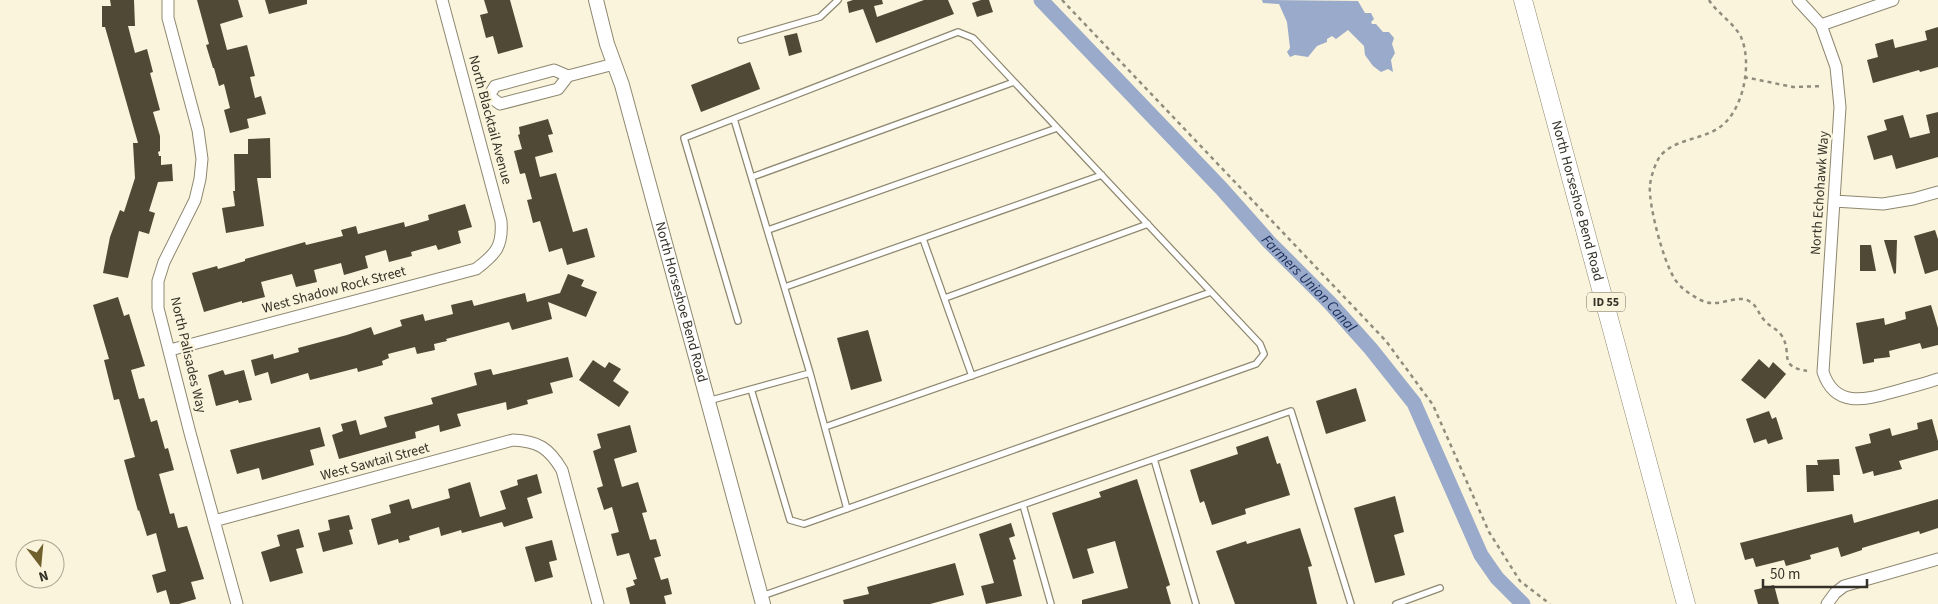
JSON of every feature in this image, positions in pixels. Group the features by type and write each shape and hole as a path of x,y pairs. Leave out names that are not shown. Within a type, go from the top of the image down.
{"highway":[{"name":"North Horseshoe Bend Road","path":"1523,0 1686,604"}],"street":[{"name":"North Palisades Way","path":"168,0 168,18 198,130 202,159 195,200 164,262 158,281 158,308 237,604"},
{"name":"North Blacktail Avenue","path":"442,0 501,220 502,235 498,248"},
{"name":"North Horseshoe Bend Road","path":"596,0 607,44 622,85 762,600"},
{"name":"North Echohawk Way","path":"1798,0 1821,25 1836,67 1840,107 1823,372 1827,384 1838,394 1852,400 1869,399 1938,379"},
{"path":"1821,25 1894,0"},
{"path":"489,96 500,104 558,89 568,76 614,64"},
{"path":"470,101 489,96 495,86 554,70 568,76"},
{"path":"1834,201 1883,204 1913,200 1938,192"},
{"name":"West Shadow Rock Street","path":"170,350 476,269 489,259 498,248"},
{"name":"West Sawtail Street","path":"214,521 513,440 529,441 543,447 554,457 562,470 598,604"},
{"path":"1827,602 1844,586 1938,559"}],"lane":[{"path":"741,40 820,17 838,0"},
{"path":"738,321 684,138 958,32 973,38 1260,344 1264,354 1256,364 804,524 790,520 751,389"},
{"path":"752,177 1014,82"},
{"path":"734,119 810,373 847,509"},
{"path":"768,230 1057,128"},
{"path":"785,288 1102,175"},
{"path":"945,298 1148,224"},
{"path":"922,239 972,376"},
{"path":"825,427 1211,292"},
{"path":"708,401 810,373"},
{"path":"762,600 1023,505 1291,411 1351,604"},
{"path":"1154,459 1196,604"},
{"path":"1023,505 1051,604"},
{"path":"1396,604 1440,588"}],"path":[{"path":"1062,0 1386,341 1434,405 1449,445 1490,532 1520,580 1550,604"},
{"path":"1708,0 1740,36 1745,53 1744,77 1735,112 1718,129 1670,147 1660,156 1650,185 1651,203 1668,266 1682,288 1700,300 1712,303 1746,299 1756,304 1765,321 1778,331 1783,338 1788,363 1792,367 1807,371"},
{"path":"1744,77 1793,87 1823,86"}],"water":[{"path":"1262,0 1358,1 1365,13 1371,13 1374,19 1371,22 1372,24 1376,24 1383,32 1389,32 1394,38 1392,44 1395,53 1391,60 1393,72 1388,69 1381,72 1373,66 1365,55 1364,46 1348,30 1336,39 1332,36 1327,39 1327,42 1317,46 1308,57 1295,55 1290,57 1287,52 1290,48 1287,22 1279,4 1263,3"}],"building":[{"path":"110,0 134,0 135,26 128,26 135,53 147,49 153,72 150,73 160,110 153,112 160,136 160,151 158,152 159,156 161,156 161,165 172,164 173,181 158,182 149,211 155,213 149,234 139,231 128,278 103,273 110,237 120,210 124,212 135,178 133,143 138,143 105,27 102,27 102,6 111,6"},
{"path":"197,0 238,0 243,17 220,24 227,50 247,45 255,76 250,77 255,98 261,96 266,114 247,119 249,128 230,133 224,110 230,108 224,84 219,86 213,68 206,45 209,44"},
{"path":"265,0 307,0 307,4 269,14"},
{"path":"484,0 510,0 523,47 498,54 493,36 486,38 480,15 488,13"},
{"path":"853,0 882,0 883,4 874,6 877,17 924,0 948,0 954,14 876,43 863,9 849,13 847,2"},
{"path":"989,0 993,12 977,17 972,3"},
{"path":"1938,27 1938,67 1920,72 1919,70 1873,83 1867,60 1878,57 1875,44 1893,39 1895,48 1927,40 1925,31"},
{"path":"797,33 802,52 789,56 784,36"},
{"path":"750,62 760,89 701,112 691,85"},
{"path":"1938,112 1938,157 1896,169 1892,155 1874,160 1867,136 1887,130 1884,120 1903,115 1910,138 1930,133 1926,115"},
{"path":"548,119 553,134 548,135 553,152 535,157 540,177 556,173 573,232 587,228 595,257 567,265 562,248 549,252 540,221 533,223 527,200 532,199 525,173 520,174 514,151 522,149 518,135 520,134 519,127"},
{"path":"270,138 271,178 257,178 264,226 226,233 222,208 235,206 233,191 235,191 234,154 248,154 248,139"},
{"path":"465,204 472,227 458,231 461,243 438,250 436,245 411,252 412,256 389,262 386,250 365,256 368,268 344,275 341,263 314,270 317,282 296,287 292,274 261,282 265,297 242,303 242,301 204,312 192,273 217,266 218,269 245,261 245,259 305,242 306,245 343,236 341,230 356,226 358,234 404,222 405,227 429,220 428,215"},
{"path":"1935,230 1938,239 1938,270 1925,274 1914,236"},
{"path":"1884,240 1897,240 1896,273 1894,274"},
{"path":"1860,245 1871,245 1876,271 1860,271"},
{"path":"568,274 584,280 581,286 597,292 586,317 548,302 552,319 512,330 509,322 446,339 447,341 434,344 435,350 417,354 415,347 388,354 389,358 382,361 383,365 358,372 357,368 310,380 308,373 271,384 268,372 255,376 251,360 273,354 274,359 299,352 298,348 371,327 374,335 402,326 400,320 423,314 425,321 453,314 451,305 472,300 474,306 525,293 527,302 560,293"},
{"path":"118,297 124,316 129,314 145,366 131,370 139,399 144,398 151,422 157,420 165,449 168,448 174,470 159,474 170,514 174,513 178,528 187,526 204,579 191,582 196,599 179,604 170,604 166,590 157,593 152,575 166,571 156,533 147,536 124,460 135,457 119,399 114,400 104,360 109,359 93,305"},
{"path":"1931,305 1938,328 1938,345 1922,349 1920,343 1889,351 1890,357 1874,359 1874,362 1863,364 1856,323 1884,318 1885,325 1906,319 1905,312"},
{"path":"868,330 882,381 851,390 837,338"},
{"path":"568,357 573,377 550,383 553,393 527,400 528,404 507,410 506,402 457,414 461,426 440,432 439,425 415,432 416,438 339,459 332,435 343,431 341,424 356,420 360,435 387,427 384,417 433,404 431,398 477,385 474,373 491,369 493,375"},
{"path":"1759,359 1769,368 1773,362 1786,374 1765,399 1741,380"},
{"path":"593,360 605,368 609,362 621,369 613,381 629,392 619,407 579,380"},
{"path":"223,370 225,375 244,370 252,400 239,403 238,400 216,406 208,375"},
{"path":"1356,388 1366,421 1326,434 1316,401"},
{"path":"1769,411 1772,419 1776,417 1783,439 1768,444 1766,439 1754,443 1746,419"},
{"path":"1932,419 1938,441 1938,450 1899,461 1902,469 1874,476 1873,471 1863,474 1855,447 1871,443 1869,434 1890,428 1892,436 1918,429 1917,423"},
{"path":"630,425 637,452 614,459 622,487 638,482 647,512 642,513 650,540 656,539 661,556 654,558 661,580 668,578 672,594 664,596 666,604 630,604 626,588 635,585 633,580 637,579 629,553 617,556 611,534 619,532 612,507 604,510 597,488 603,486 593,451 601,448 597,434"},
{"path":"320,427 325,446 310,450 314,465 262,480 259,468 237,474 230,450"},
{"path":"1268,436 1277,464 1280,463 1290,495 1245,509 1246,514 1212,525 1204,501 1200,503 1190,470 1238,454 1236,447"},
{"path":"1839,459 1840,475 1833,475 1834,491 1807,492 1806,465 1818,465 1817,460"},
{"path":"537,474 542,493 527,498 533,518 504,527 502,522 462,533 461,530 441,536 439,527 409,536 410,540 399,543 398,539 378,545 371,519 391,513 389,505 409,499 412,509 450,498 448,489 470,482 480,517 506,509 500,491 518,485 517,480"},
{"path":"1137,479 1170,585 1166,587 1171,604 1082,604 1082,600 1128,588 1115,541 1087,549 1094,573 1073,579 1052,513 1101,497 1099,492"},
{"path":"1395,496 1404,532 1394,535 1405,575 1375,583 1354,508"},
{"path":"1938,499 1938,528 1920,534 1919,531 1862,548 1862,550 1841,557 1838,547 1810,555 1811,559 1786,566 1784,560 1756,567 1753,558 1745,560 1740,543 1852,514 1854,523"},
{"path":"349,515 353,529 349,530 353,544 323,552 318,533 330,530 328,520"},
{"path":"1011,523 1015,536 1009,538 1016,559 1013,560 1022,596 986,604 981,586 994,583 979,534"},
{"path":"1300,528 1312,566 1308,567 1317,604 1235,604 1216,551 1246,541 1247,544"},
{"path":"299,529 304,547 296,549 303,573 270,582 261,552 280,546 277,535"},
{"path":"552,540 557,560 549,562 553,577 535,582 525,547"},
{"path":"955,563 964,595 930,604 844,604 843,600 869,594 867,587"},
{"path":"1774,585 1779,604 1758,604 1754,590"}],"waterway":[{"name":"Farmers Union Canal","path":"1041,0 1221,188 1269,242 1330,303 1371,349 1414,403 1481,555 1497,578 1523,604"}]}
